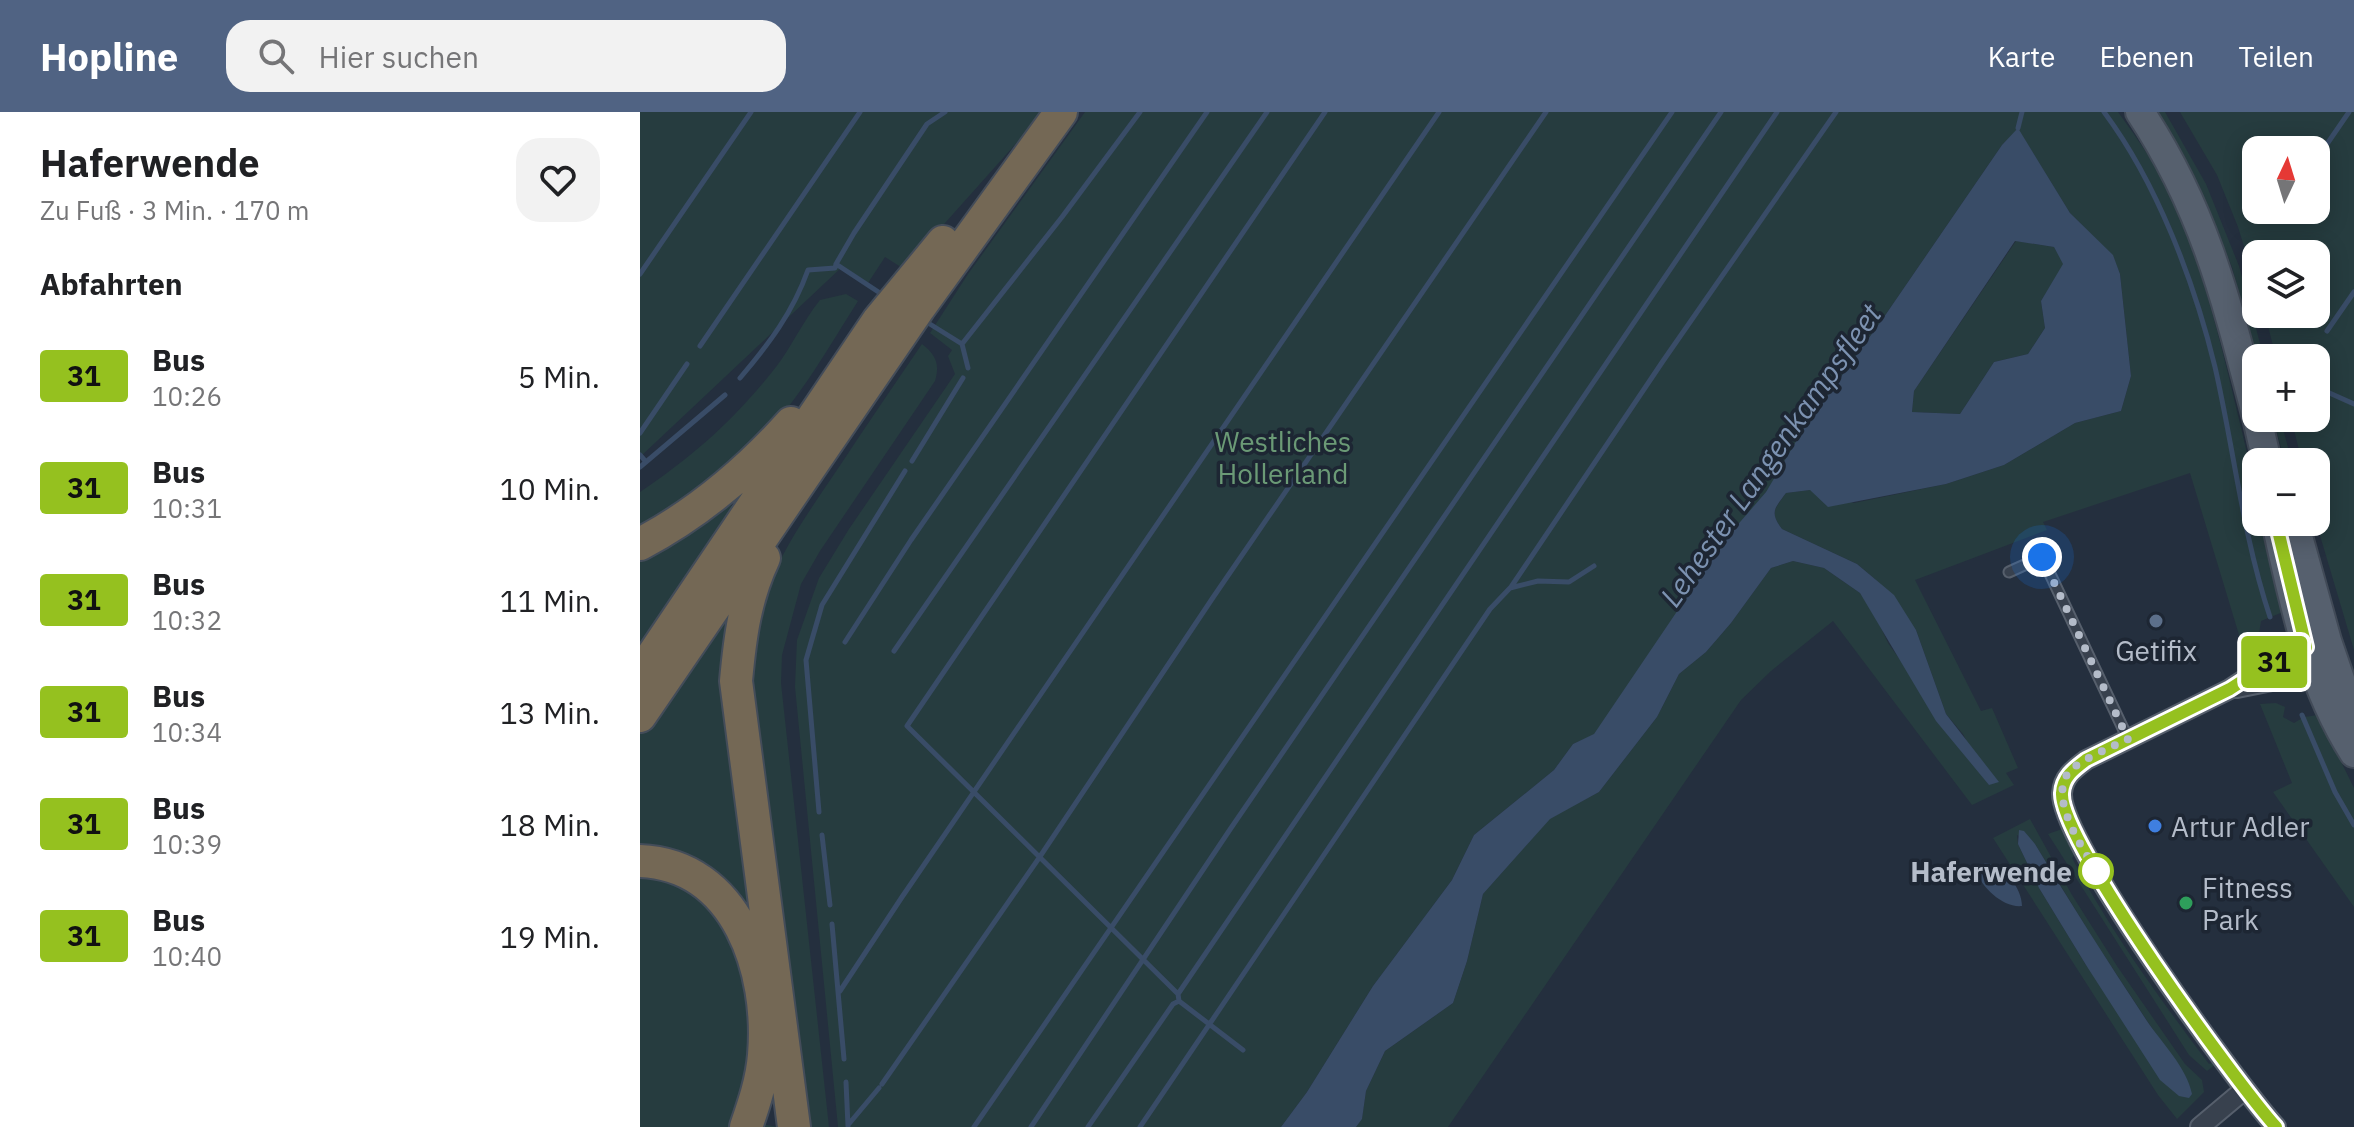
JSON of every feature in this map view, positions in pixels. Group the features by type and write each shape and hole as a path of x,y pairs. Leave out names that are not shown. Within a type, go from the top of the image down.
{"highway":[{"path":"794,1127 736,681 741,630 751,586 800,485 899,315 988,189 1055,120"},
{"path":"640,674 820,406 899,315"},
{"path":"640,544 705,504 738,478 799,413 820,406"},
{"path":"640,716 800,485"},
{"path":"640,861 654,861 691,874 711,886 745,932 758,968 764,1044 756,1098 746,1127"}],"main road":[{"path":"2140,112 2171,161 2203,231 2222,284 2242,362"},
{"path":"2281,536 2321,657 2354,720"},
{"path":"2297,536 2339,730 2354,753"}],"street":[{"path":"2230,689 2267,665 2321,657"},
{"path":"2276,1127 2244,1090 2127,921 2065,815 2062,794 2068,774 2086,760 2230,689 2321,657"},
{"path":"2200,1127 2244,1090"}],"lane":[{"path":"2009,572 2042,557 2128,739"}],"green space":[{"path":"640,112 1044,112 904,269 885,257 868,283 843,266 640,457"},
{"name":"Westliches Hollerland","path":"1085,112 2118,112 2152,161 2170,196 2204,285 2246,448 2242,448 2242,536 2265,536 2283,612 2261,621 2258,640 2243,648 2190,473 2043,522 2047,530 1915,580 1981,711 1992,708 2018,768 2006,773 2014,785 1972,805 1833,621 1771,671 1741,700 1448,1127 1356,1127 1362,1118 1366,1091 1385,1051 1453,1003 1483,894 1550,818 1599,792 1657,717 1679,674 1706,652 1771,568 1793,561 1824,568 1860,593 1874,613 1888,643 1989,785 1963,734 1946,714 1916,630 1876,580 1857,564 1782,529 1775,514 1786,493 1810,490 1854,503 1946,484 2004,465 2075,423 2121,411 2131,376 2120,274 2113,256 2070,213 2018,129 2002,145 1835,384 1766,492 1594,735 1573,744 1554,770 1474,835 1452,880 1373,986 1307,1092 1281,1127 838,1127 795,687 797,640 819,578 955,374 948,356 952,350 930,333 968,274"},
{"path":"2157,112 2165,112 2206,184 2239,266 2242,303 2232,267 2200,188"},
{"path":"2180,112 2354,112 2354,650 2320,536 2330,536 2330,448 2298,448 2294,432 2330,432 2330,344 2272,344 2268,328 2330,328 2330,240 2242,240 2217,175"},
{"path":"2016,241 2054,247 2064,264 2041,301 2045,328 2028,354 1994,362 1960,414 1912,412 1914,391"},
{"path":"846,294 858,301 812,374 774,425 716,476 640,527 640,492 696,450 745,403 776,367 820,300"},
{"path":"2249,328 2256,328 2260,344 2253,344"},
{"path":"922,344 936,360 935,381 801,584 782,655 781,683 829,1127 810,1127 754,686 758,624 765,596 789,544"},
{"path":"2277,432 2284,432 2288,448 2281,448"},
{"path":"722,501 738,509 640,654 640,551"},
{"path":"751,566 738,612 753,913 731,885 705,866 675,854 640,846 640,731"},
{"path":"2276,703 2285,707 2283,717 2294,723 2304,717 2318,715 2354,788 2354,907 2273,792 2292,783 2260,704"},
{"path":"2030,819 2072,895 2117,966 2185,1064 2202,1080 2204,1092 2177,1119 2158,1095 1993,838","holes":["2017,835 2035,844 2094,940 2190,1086 2086,965 2039,888 2018,844"]},
{"path":"2062,829 2076,853 2072,858 2119,938 2209,1064 2216,1064 2207,1071 2189,1055 2048,834"},
{"path":"640,874 685,885 713,908 733,939 745,977 752,1023 740,1120 778,1127 640,1127"}],"water":[{"path":"2018,128 2070,213 2113,255 2120,274 2131,376 2121,411 2075,423 2004,465 1946,484 1828,507 1810,490 1786,493 1776,506 1775,514 1782,529 1857,564 1894,595 1916,630 1946,714 1999,782 1989,785 1936,721 1860,593 1824,568 1793,561 1771,568 1706,652 1679,674 1657,717 1599,792 1550,819 1483,894 1453,1003 1385,1051 1366,1091 1362,1119 1356,1127 1281,1127 1307,1092 1373,986 1452,880 1474,835 1554,770 1573,744 1594,734 1728,536 1766,492 1804,428 2002,145","holes":["2015,241 2054,247 2063,264 2041,301 2045,328 2028,354 1994,362 1960,414 1912,412 1914,391"]},
{"path":"2019,830 2024,831 2035,844 2132,999 2180,1065 2192,1094 2189,1098 2179,1096 2160,1080 2086,965 2039,888 2018,844"},
{"path":"1980,864 1999,868 2011,878 2022,906 2008,904 1994,896 1983,884 1976,872"}],"waterway":[{"path":"640,274 751,112"},
{"path":"700,346 860,112"},
{"path":"836,264 927,124 945,112"},
{"path":"962,344 1140,112"},
{"path":"845,642 911,540 1207,112"},
{"path":"894,651 1267,112"},
{"path":"1243,1050 1179,1001 1178,994 907,726 1325,112"},
{"path":"840,991 1439,112"},
{"path":"882,1084 1546,112"},
{"path":"974,1127 1672,112"},
{"path":"1031,1127 1231,828 1721,112"},
{"path":"1178,994 1777,112"},
{"path":"1511,587 1836,112"},
{"name":"Lehester Langenkampsfleet","path":"2018,128 2022,112"},
{"name":"Lehester Langenkampsfleet","path":"2104,112 2141,170 2185,267 2215,367 2246,524 2270,617"},
{"path":"2330,140 2349,112"},
{"path":"836,264 886,297"},
{"path":"740,378 779,327 808,270 835,268 836,264"},
{"path":"2327,331 2354,292"},
{"path":"925,321 962,344 968,368"},
{"path":"640,433 687,364"},
{"path":"912,461 963,378"},
{"path":"2330,393 2354,404"},
{"path":"640,467 725,395"},
{"path":"640,455 646,462"},
{"path":"819,812 806,660 822,605 905,471"},
{"path":"1140,1127 1490,609 1510,588 1538,581 1569,582 1594,566"},
{"name":"Lehester Langenkampsfleet","path":"2302,715 2335,792 2354,825"},
{"path":"822,835 830,905"},
{"path":"832,924 844,1059"},
{"path":"1088,1127 1173,1004 1179,1001"},
{"path":"846,1082 848,1126"},
{"path":"848,1125 879,1088"}],"bus line":[{"name":"31","path":"2276,1127 2244,1090 2127,921 2065,815 2062,794 2068,774 2086,760 2230,689 2267,665 2306,647 2279,536"}],"place":[{"name":"Getifix","path":"2156,621"},
{"name":"Artur Adler","path":"2155,826"},
{"name":"Haferwende","path":"2096,871"},
{"name":"Fitness Park","path":"2186,903"}],"route":[{"path":"2042,557 2128,739 2086,760 2068,774 2062,794 2065,815 2096,871"}]}
